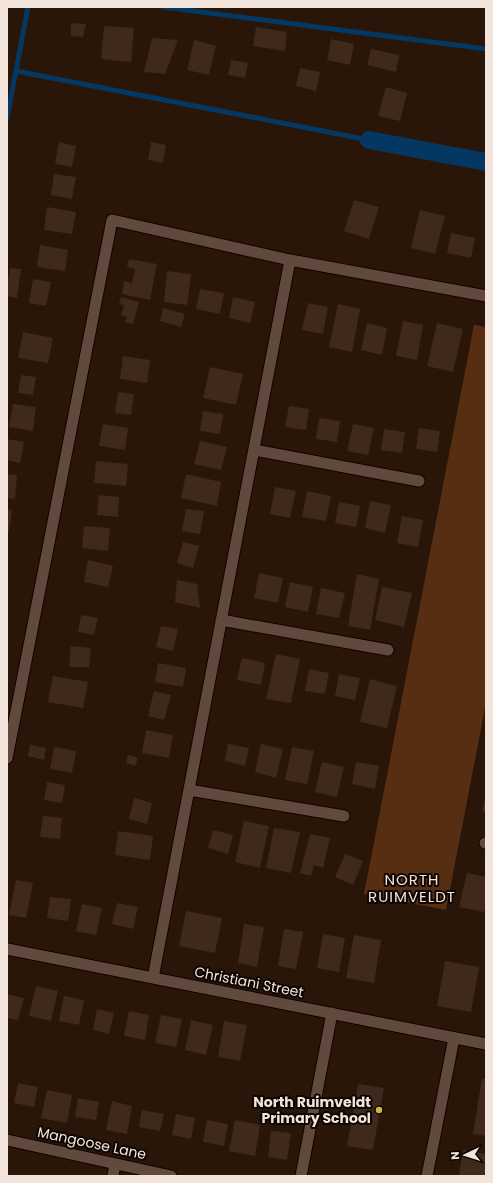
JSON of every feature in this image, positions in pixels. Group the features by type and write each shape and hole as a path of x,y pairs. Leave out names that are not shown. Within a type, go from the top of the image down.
{"street":[{"path":"7,758 112,220 290,260 486,296"},
{"path":"153,978 290,260"},
{"path":"254,450 419,481"},
{"path":"221,620 388,650"},
{"path":"189,790 344,816"},
{"name":"Christiani Street","path":"7,949 486,1044"},
{"path":"301,1176 332,1013"},
{"path":"427,1176 454,1038"},
{"name":"Mangoose Lane","path":"7,1140 171,1176"},
{"path":"113,1176 115,1164"}],"shaded area":[{"path":"474,325 486,327 486,703 446,910 364,894"}],"building":[{"path":"71,23 86,24 83,37 71,36"},
{"path":"104,26 134,28 131,62 101,59"},
{"path":"256,27 287,32 285,51 253,46"},
{"path":"152,38 178,40 165,74 144,72"},
{"path":"331,39 354,44 350,65 327,60"},
{"path":"194,40 216,46 209,75 187,70"},
{"path":"371,49 399,55 396,72 367,65"},
{"path":"231,60 248,63 245,78 228,75"},
{"path":"300,68 320,72 316,91 296,86"},
{"path":"386,87 407,93 400,121 378,116"},
{"path":"59,142 76,146 72,167 55,164"},
{"path":"151,142 166,145 163,163 148,160"},
{"path":"54,174 76,177 72,199 51,195"},
{"path":"354,200 379,207 369,239 344,231"},
{"path":"47,207 76,212 72,234 44,230"},
{"path":"420,210 445,216 435,254 411,248"},
{"path":"451,233 475,238 471,258 447,253"},
{"path":"40,245 68,250 65,271 37,267"},
{"path":"129,259 157,264 150,300 122,294 124,281 132,283 135,269 127,267"},
{"path":"10,268 21,269 17,298 7,296"},
{"path":"167,271 191,274 187,305 164,302"},
{"path":"33,279 51,282 46,306 29,303"},
{"path":"200,289 224,293 220,314 196,309"},
{"path":"121,297 139,302 133,324 125,322 127,317 121,315 124,305 119,304"},
{"path":"233,297 255,302 250,323 229,318"},
{"path":"308,303 328,307 323,334 302,330"},
{"path":"338,304 360,309 352,352 329,347"},
{"path":"163,308 185,314 181,327 160,321"},
{"path":"403,321 423,325 417,360 396,356"},
{"path":"367,323 387,328 382,355 361,350"},
{"path":"437,323 463,329 453,372 427,366"},
{"path":"23,332 53,338 48,363 18,358"},
{"path":"123,356 150,360 147,383 120,379"},
{"path":"210,367 243,374 236,405 203,398"},
{"path":"21,375 36,377 33,395 18,393"},
{"path":"118,392 134,394 131,415 115,413"},
{"path":"13,404 36,407 33,431 9,427"},
{"path":"289,406 309,409 306,430 285,427"},
{"path":"203,411 223,414 220,434 200,431"},
{"path":"319,418 340,421 337,442 316,439"},
{"path":"103,424 128,428 125,450 99,446"},
{"path":"353,424 374,428 368,455 347,451"},
{"path":"419,428 440,431 437,452 416,449"},
{"path":"384,429 405,432 402,453 381,450"},
{"path":"7,439 24,442 20,463 7,460"},
{"path":"200,441 227,447 221,470 194,464"},
{"path":"96,461 128,464 126,486 94,483"},
{"path":"7,474 17,475 15,499 7,498"},
{"path":"186,474 221,482 217,506 181,498"},
{"path":"275,487 296,491 290,518 270,514"},
{"path":"307,491 331,496 326,521 302,517"},
{"path":"99,495 119,497 118,517 97,515"},
{"path":"370,501 391,505 385,533 365,528"},
{"path":"339,502 360,506 356,527 335,523"},
{"path":"7,509 12,510 9,532 7,532"},
{"path":"186,509 204,511 200,534 182,531"},
{"path":"402,516 423,520 418,547 397,543"},
{"path":"84,526 110,528 108,551 82,548"},
{"path":"183,542 199,546 193,568 177,563"},
{"path":"88,560 113,566 108,587 84,582"},
{"path":"259,573 283,578 278,603 254,598"},
{"path":"357,574 379,579 370,630 348,626"},
{"path":"177,580 197,584 200,608 175,602"},
{"path":"290,582 313,587 308,612 285,607"},
{"path":"382,587 412,593 404,627 375,620"},
{"path":"321,588 345,593 339,618 316,614"},
{"path":"81,615 98,618 94,635 78,632"},
{"path":"161,626 178,629 173,651 156,647"},
{"path":"71,646 91,648 89,667 69,667"},
{"path":"276,654 300,659 291,703 266,699"},
{"path":"242,658 265,663 261,685 237,680"},
{"path":"158,663 186,668 183,687 155,682"},
{"path":"309,669 329,673 325,694 305,691"},
{"path":"339,674 360,678 355,700 335,696"},
{"path":"53,676 88,682 83,708 48,702"},
{"path":"370,679 397,686 387,728 360,722"},
{"path":"154,691 171,695 164,720 148,716"},
{"path":"146,730 173,735 169,758 142,753"},
{"path":"228,744 249,748 245,766 225,761"},
{"path":"261,744 283,749 276,778 255,772"},
{"path":"30,745 46,748 44,760 28,756"},
{"path":"54,747 76,751 72,773 50,769"},
{"path":"292,747 314,751 307,784 285,780"},
{"path":"128,755 138,758 135,766 126,763"},
{"path":"322,762 344,767 337,797 315,792"},
{"path":"356,762 379,766 375,789 352,784"},
{"path":"47,782 65,785 62,803 44,800"},
{"path":"134,798 152,803 147,824 129,819"},
{"path":"486,798 486,812 482,811"},
{"path":"43,816 62,818 60,839 40,837"},
{"path":"244,821 269,826 260,868 235,862"},
{"path":"274,828 300,832 291,873 266,868"},
{"path":"213,830 233,835 228,854 208,848"},
{"path":"118,831 153,836 150,860 115,855"},
{"path":"310,834 330,838 323,868 314,865 311,876 300,873"},
{"path":"345,854 363,861 353,885 335,877"},
{"path":"467,873 486,877 486,904 484,912 459,907"},
{"path":"16,880 33,883 26,918 9,915"},
{"path":"50,897 71,899 68,921 47,918"},
{"path":"117,903 138,907 133,929 112,924"},
{"path":"82,904 102,908 96,935 76,931"},
{"path":"186,911 222,918 215,953 179,946"},
{"path":"244,924 264,927 257,967 238,963"},
{"path":"284,929 303,932 296,969 278,966"},
{"path":"323,934 345,938 339,972 317,968"},
{"path":"354,935 381,940 374,983 346,978"},
{"path":"445,961 479,967 471,1012 437,1006"},
{"path":"36,986 58,991 51,1021 29,1016"},
{"path":"7,994 24,998 18,1020 7,1018"},
{"path":"64,996 84,1000 79,1025 59,1021"},
{"path":"97,1009 114,1013 109,1034 93,1030"},
{"path":"129,1011 149,1015 145,1040 124,1036"},
{"path":"161,1015 182,1019 176,1047 155,1043"},
{"path":"191,1020 213,1025 206,1055 185,1050"},
{"path":"224,1021 247,1025 240,1061 218,1057"},
{"path":"482,1078 486,1079 486,1136 473,1134"},
{"path":"18,1083 38,1087 34,1107 14,1103"},
{"path":"358,1084 384,1088 373,1150 347,1146"},
{"path":"47,1090 72,1095 67,1123 41,1118"},
{"path":"78,1098 99,1102 96,1120 75,1117"},
{"path":"112,1101 132,1106 127,1134 106,1130"},
{"path":"142,1110 164,1114 160,1131 139,1127"},
{"path":"176,1114 195,1118 191,1139 172,1135"},
{"path":"207,1120 228,1124 224,1146 203,1142"},
{"path":"235,1120 260,1125 255,1156 229,1151"},
{"path":"271,1131 291,1133 287,1160 268,1157"},
{"path":"463,1150 486,1154 486,1176 459,1176"}],"waterway":[{"path":"7,118 28,7"},
{"path":"163,7 486,49"},
{"path":"16,71 369,140"},
{"path":"369,140 486,162"}],"place":[{"name":"North Ruimveldt Primary School","path":"379,1110"}],"district":[{"name":"NORTH RUIMVELDT","path":"412,888"}]}
